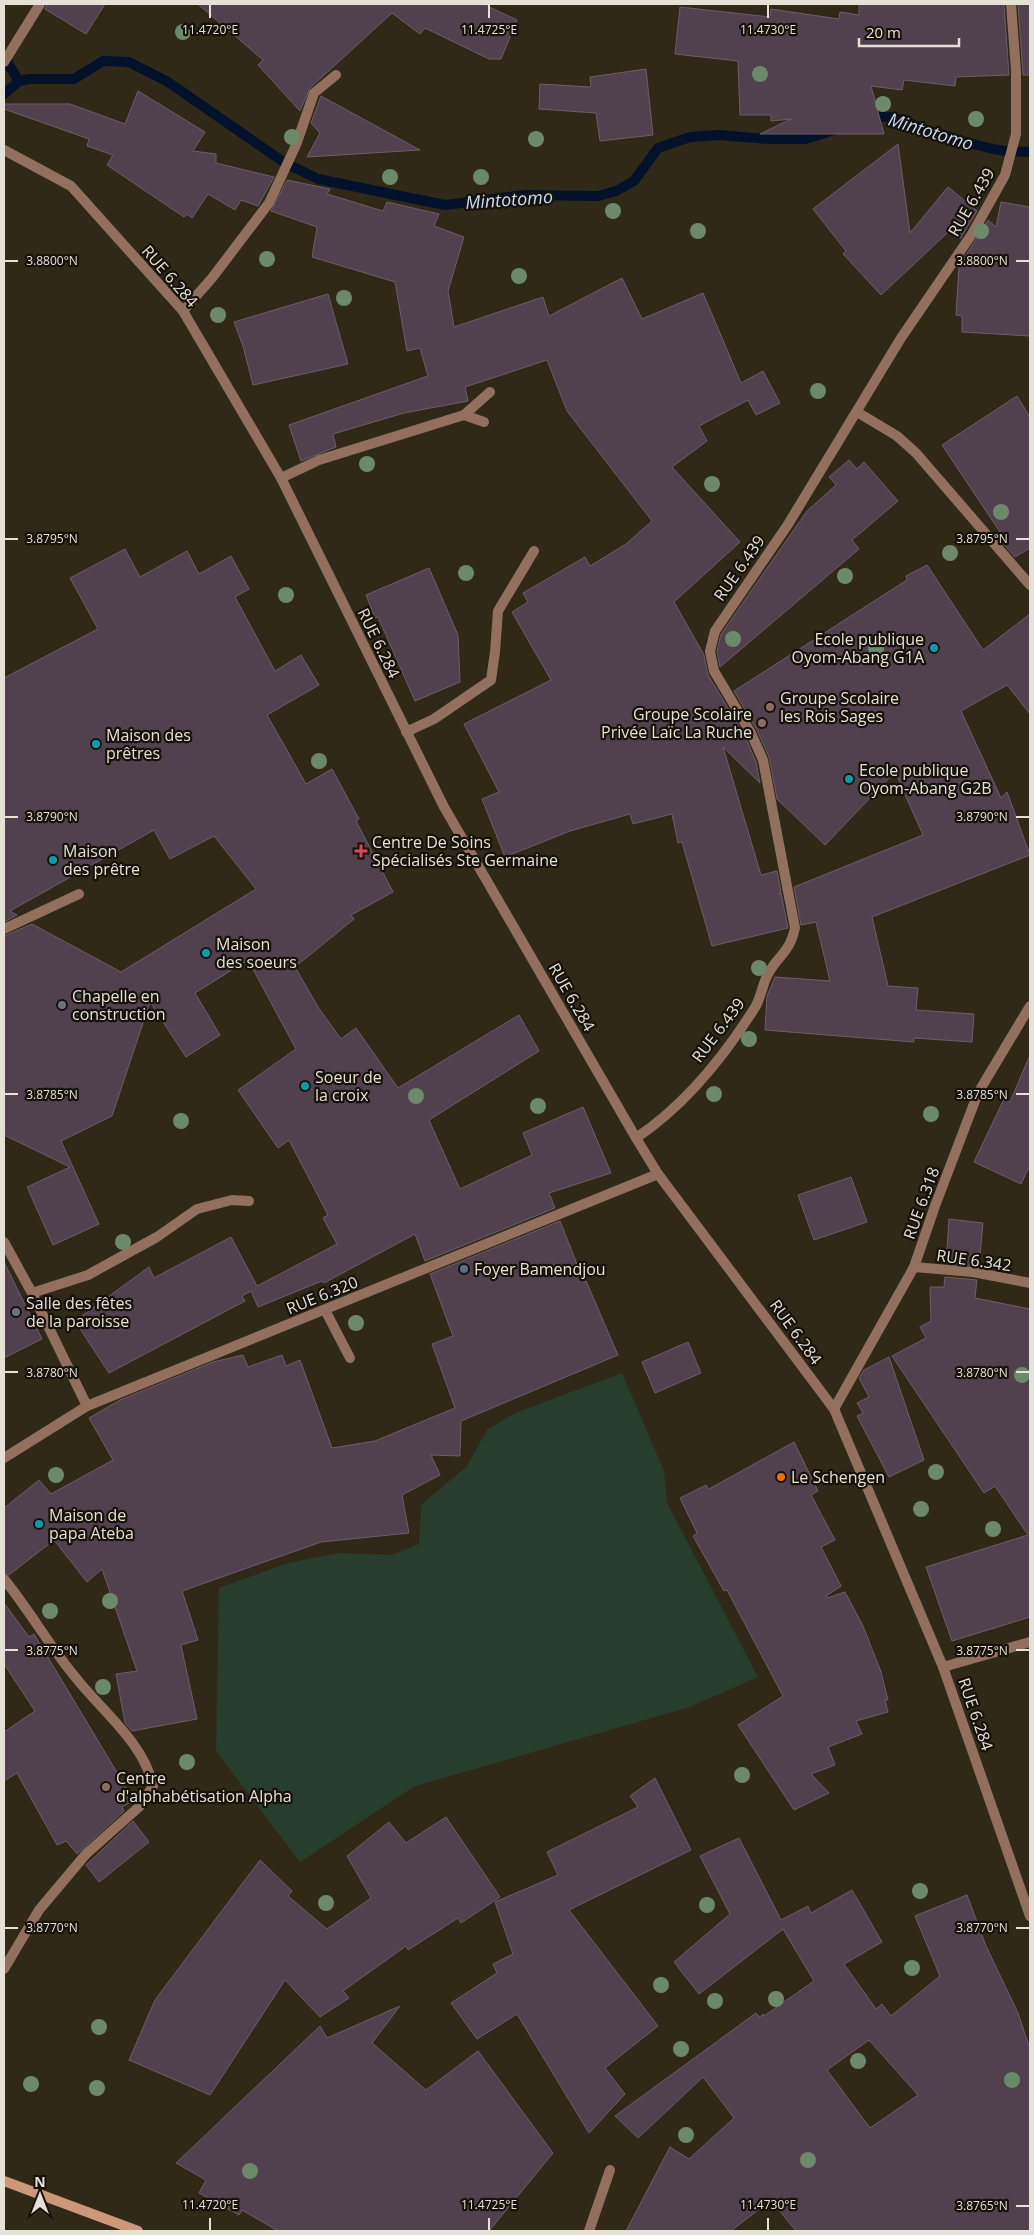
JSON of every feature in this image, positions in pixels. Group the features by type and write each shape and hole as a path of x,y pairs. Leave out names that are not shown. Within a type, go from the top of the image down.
{"main road":[{"path":"4,2181 138,2231"}],"street":[{"path":"4,62 40,4"},
{"name":"RUE 6.439","path":"636,1138 660,1122 677,1107 718,1058 756,1008 768,973 791,944 795,928 763,760 751,733 714,671 710,651 715,631 787,526 901,338 972,234 1005,175 1016,134 1016,71 1011,4"},
{"path":"183,311 212,278 269,203 296,145 314,93 336,75"},
{"name":"RUE 6.284","path":"4,150 71,186 183,311 281,478 444,807 636,1138 658,1174 834,1409 943,1667 1030,1916"},
{"path":"281,478 318,460 464,415 490,392"},
{"path":"857,412 897,436 916,453 1030,585"},
{"path":"464,415 484,422"},
{"path":"406,732 434,719 491,680 496,652 498,611 534,551"},
{"path":"4,929 79,894"},
{"name":"RUE 6.318","path":"834,1409 914,1267 978,1093 1030,1006"},
{"name":"RUE 6.320","path":"4,1458 88,1406 658,1174"},
{"path":"32,1293 88,1275 157,1237 197,1209 232,1200 249,1201"},
{"path":"4,1242 32,1293 88,1406"},
{"name":"RUE 6.342","path":"914,1267 973,1272 1030,1283"},
{"path":"325,1310 350,1358"},
{"path":"4,1579 75,1678 134,1746 149,1768 153,1786 140,1806 86,1854 39,1910 4,1969"},
{"path":"943,1667 1030,1642"},
{"path":"589,2231 610,2170"}],"green space":[{"path":"622,1373 664,1471 667,1503 758,1677 690,1707 415,1786 300,1862 216,1751 219,1588 288,1563 339,1553 392,1555 419,1544 421,1505 467,1466 487,1430 515,1413"}],"building":[{"path":"47,4 105,4 86,34 45,9"},
{"path":"198,4 483,4 517,20 501,59 489,59 425,28 420,34 392,13 310,88 300,111 258,65 263,60"},
{"path":"859,4 1004,4 1009,75 956,77 955,86 904,80 902,90 871,86 884,134 760,134 791,119 771,121 771,115 740,115 738,61 675,54 680,7 770,17 771,9 839,19 840,12 859,15"},
{"path":"1018,4 1030,4 1030,75 1023,75"},
{"path":"646,69 653,135 600,141 596,113 539,109 540,84 591,87 590,77"},
{"path":"138,91 205,132 193,151 216,154 216,163 274,177 258,206 241,200 235,210 208,194 192,218 187,214 184,217 107,165 113,155 87,146 89,139 4,109 4,104 70,104 125,124"},
{"path":"321,96 420,150 307,157 320,133 311,123"},
{"path":"898,144 910,233 948,187 977,211 960,239 961,220 881,295 843,254 846,251 813,209"},
{"path":"287,180 330,189 327,194 383,211 387,202 439,214 434,226 464,237 448,291 454,327 543,297 549,316 622,278 642,319 703,293 741,383 763,371 780,403 756,415 748,400 699,426 707,441 672,467 740,542 674,602 704,655 708,675 745,736 756,762 760,783 723,747 761,875 777,871 781,891 779,894 781,893 788,928 712,946 682,842 678,843 672,814 633,824 630,814 570,831 505,857 482,799 499,792 464,724 551,680 512,612 528,602 523,593 585,557 590,566 626,544 652,521 567,411 547,360 465,387 468,401 404,413 333,434 336,447 301,461 289,425 428,376 420,348 407,351 395,282 312,257 317,227 271,211"},
{"path":"1001,202 1030,207 1030,336 962,332 962,316 956,315 959,266 988,220 996,227"},
{"path":"328,294 348,364 253,385 243,346 234,322"},
{"path":"1017,396 1030,417 1030,548 1015,557 998,538 996,534 1000,532 942,445"},
{"path":"849,460 857,469 864,462 898,501 852,540 859,549 720,667 717,651 721,634 807,511 836,485 829,477"},
{"path":"125,549 140,577 187,551 199,574 231,556 249,589 235,597 275,671 301,655 319,685 267,715 306,784 332,769 359,819 356,821 393,892 351,915 354,919 295,967 318,1007 341,1039 356,1028 398,1088 519,1015 539,1051 429,1120 460,1189 532,1155 523,1133 583,1107 611,1173 549,1193 555,1208 425,1261 415,1234 324,1283 322,1281 258,1307 251,1291 242,1296 245,1301 109,1373 75,1321 149,1267 154,1278 231,1237 257,1286 337,1244 323,1218 328,1215 289,1140 278,1148 238,1090 296,1049 248,960 195,993 220,1035 186,1057 150,1002 112,1116 61,1141 99,1224 53,1245 27,1187 70,1167 4,1135 4,936 32,924 121,972 256,889 214,836 170,859 154,830 10,911 17,915 4,922 4,678 98,629 70,578"},
{"path":"927,565 983,650 1030,614 1030,714 1007,685 961,711 1001,798 1007,792 1030,855 872,917 888,986 918,988 916,1010 974,1014 972,1042 914,1038 914,1042 765,1030 767,996 775,977 830,981 816,922 801,925 794,887 923,835 895,772 825,845 777,799 769,757 757,730 734,691 907,580 906,576"},
{"path":"429,568 458,635 460,682 415,701 378,617 375,618 366,595"},
{"path":"1030,1055 1030,1165 1021,1184 974,1162 1004,1099 1010,1102"},
{"path":"851,1177 867,1222 814,1240 798,1195"},
{"path":"949,1219 983,1223 979,1266 946,1263"},
{"path":"560,1221 584,1282 586,1281 618,1355 461,1421 460,1456 431,1455 440,1475 402,1495 409,1533 321,1542 182,1591 198,1640 181,1645 197,1719 132,1731 125,1723 116,1674 137,1671 102,1569 87,1582 54,1540 9,1575 4,1572 4,1508 39,1480 51,1494 113,1460 89,1418 120,1400 213,1362 243,1355 248,1367 282,1355 286,1366 300,1360 332,1448 375,1441 455,1408 432,1344 453,1336 430,1274"},
{"name":"Salle des fêtes de la paroisse","path":"4,1262 42,1339 4,1358"},
{"path":"945,1277 977,1280 975,1298 1030,1309 1030,1617 952,1641 926,1567 1028,1535 995,1486 984,1493 892,1356 926,1338 920,1327 931,1321 930,1287 944,1287"},
{"path":"688,1342 701,1373 655,1393 642,1362"},
{"path":"889,1357 924,1460 889,1477 857,1416 863,1413 857,1403 869,1397 859,1378 864,1370"},
{"path":"794,1442 818,1491 811,1495 835,1540 821,1547 841,1586 826,1596 827,1598 845,1592 863,1626 881,1672 888,1700 885,1700 888,1712 856,1721 862,1734 828,1747 835,1765 811,1774 829,1793 794,1810 738,1725 783,1696 727,1590 724,1591 693,1536 697,1533 680,1498 706,1485 709,1489"},
{"path":"4,1603 29,1637 34,1634 130,1794 127,1796 131,1802 122,1807 124,1811 77,1854 66,1841 57,1845 17,1773 4,1781 4,1732 35,1711 4,1664"},
{"path":"655,1778 691,1850 569,1910 658,2026 605,2068 625,2094 589,2133 517,2014 477,2039 451,2003 497,1973 493,1964 513,1954 495,1902 558,1875 547,1852 638,1807 630,1796"},
{"path":"446,1817 500,1897 461,1923 458,1918 408,1950 406,1946 343,1991 349,1998 320,2017 285,1980 210,2095 129,2060 155,2000 260,1860 292,1891 288,1896 327,1929 371,1898 347,1856 389,1822 406,1843"},
{"path":"133,1821 149,1842 99,1882 86,1865"},
{"path":"739,1838 781,1920 808,1906 811,1913 852,1890 882,1942 844,1964 876,2009 882,2004 891,2016 940,1976 915,1916 967,1895 986,1946 1018,2013 1030,2049 1030,2231 796,2231 771,2200 731,2231 626,2231 670,2147 689,2159 734,2118 703,2077 638,2138 615,2116 756,2013 760,2017 763,2014 764,2016 814,1981 783,1929 699,1994 674,1962 730,1914 700,1856","holes":["869,2040 918,2095 870,2128 827,2070"]},
{"path":"400,2006 372,2043 426,2090 478,2051 553,2153 489,2231 278,2231 242,2210 239,2215 199,2193 206,2180 176,2163 320,2026 327,2038"}],"waterway":[{"path":"4,57 19,81"},
{"name":"Mintotomo","path":"4,94 19,81 30,79 74,79 103,61 129,62 168,82 285,163 318,179 445,205 525,195 598,196 616,191 634,181 658,148 690,137 718,135 768,139 806,139 837,129"},
{"name":"Mintotomo","path":"867,119 892,117 929,131 987,148 1030,152"}],"place":[{"name":"Ecole publique Oyom-Abang G1A","path":"934,648"},
{"name":"Groupe Scolaire les Rois Sages","path":"770,707"},
{"name":"Groupe Scolaire Privée Laïc La Ruche","path":"762,723"},
{"name":"Maison des prêtres","path":"96,744"},
{"name":"Ecole publique Oyom-Abang G2B","path":"849,779"},
{"name":"Centre De Soins Spécialisés Ste Germaine","path":"361,851"},
{"name":"Maison des prêtre","path":"53,860"},
{"name":"Maison des soeurs","path":"206,953"},
{"name":"Chapelle en construction","path":"62,1005"},
{"name":"Soeur de la croix","path":"305,1086"},
{"name":"Foyer Bamendjou","path":"464,1269"},
{"name":"Salle des fêtes de la paroisse","path":"16,1312"},
{"name":"Le Schengen","path":"781,1477"},
{"name":"Maison de papa Ateba","path":"39,1524"},
{"name":"Centre d'alphabétisation Alpha","path":"106,1787"}]}
